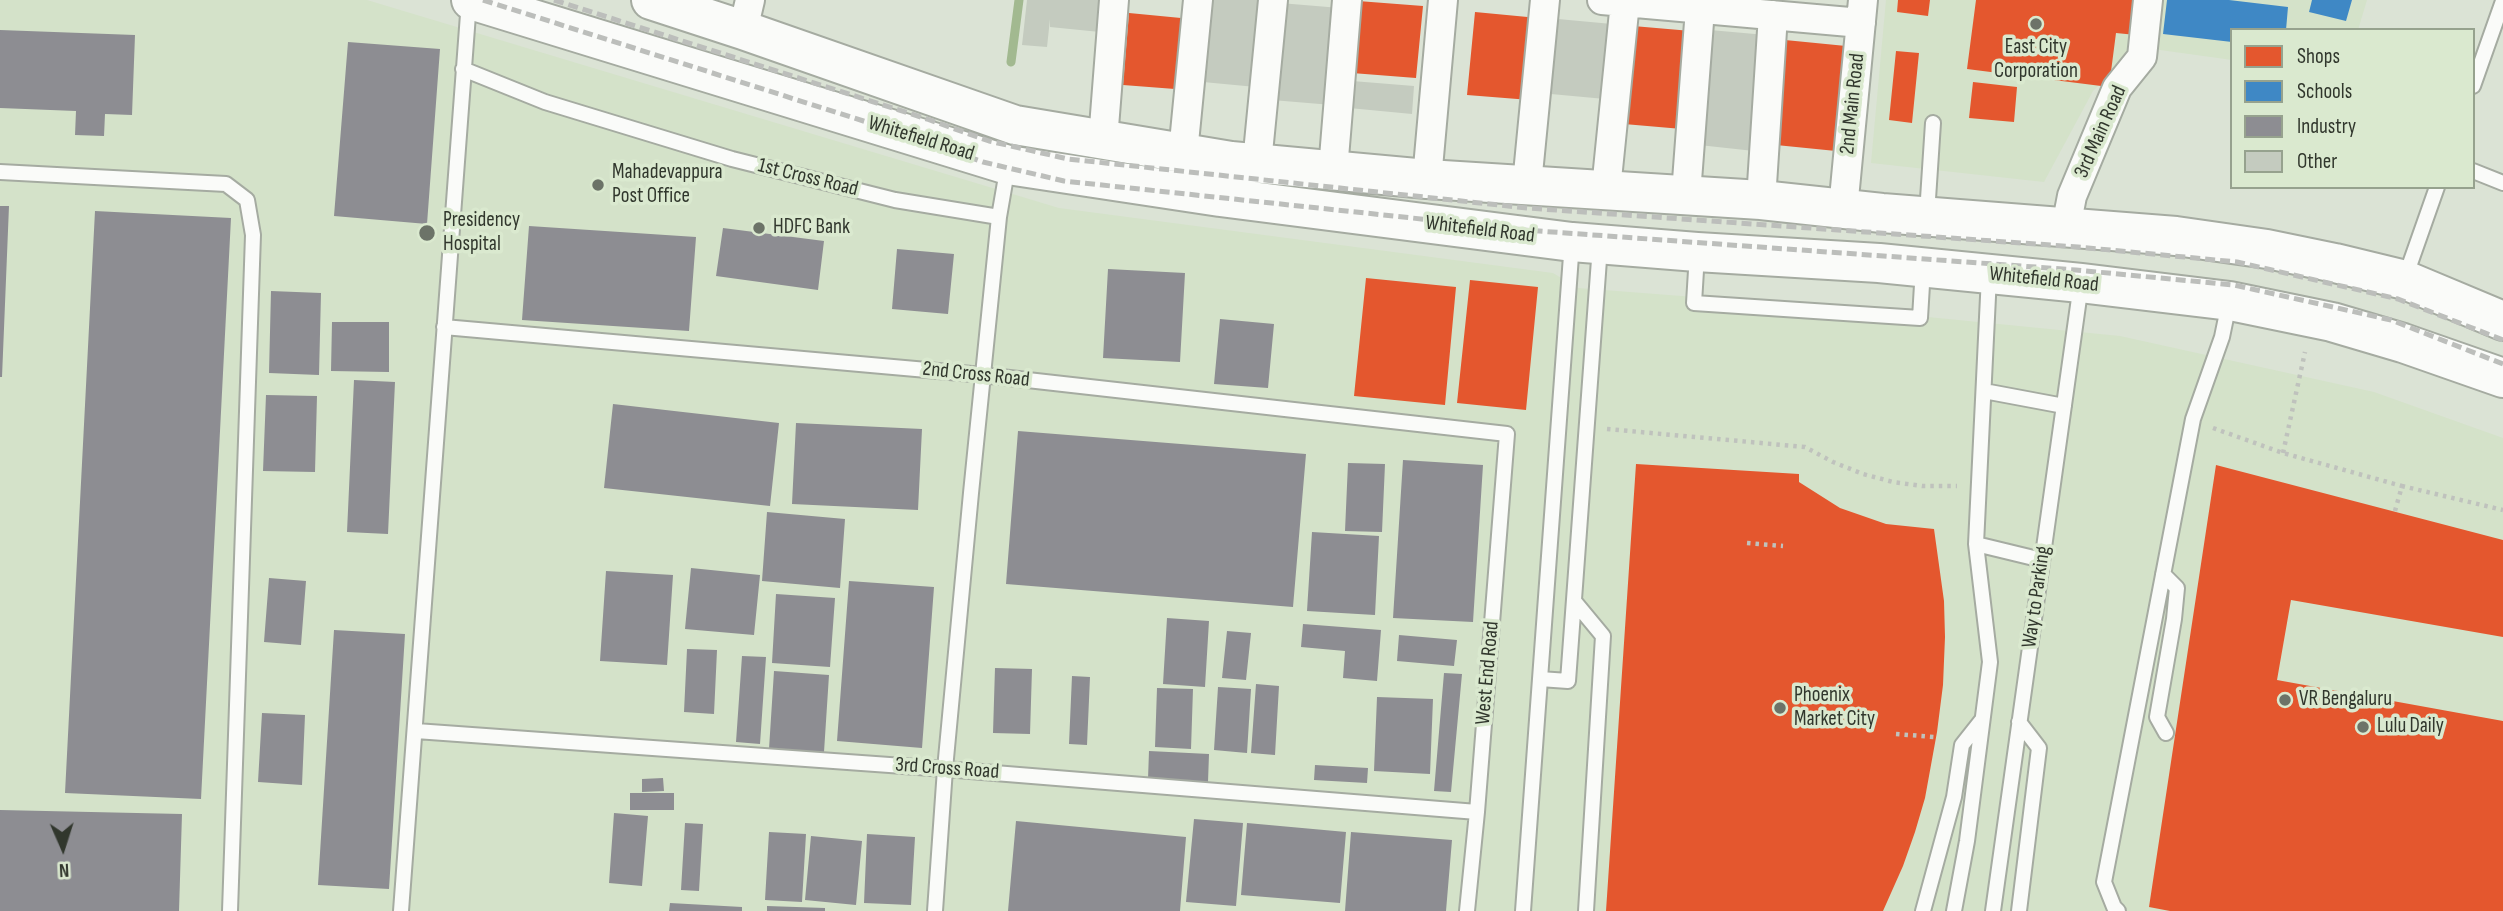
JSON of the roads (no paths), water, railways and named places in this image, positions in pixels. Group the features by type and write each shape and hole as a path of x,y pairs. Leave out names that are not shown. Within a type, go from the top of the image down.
{"main road":[{"name":"Whitefield Road","path":"470,0 765,91 1012,145 1220,197 1586,243 1879,263 2230,301 2310,317 2403,343 2503,378"},
{"name":"Whitefield Road","path":"651,0 746,15 782,43 1012,145 1102,140 1257,163 1427,179 1686,194 2176,236 2335,262 2405,281 2503,321"},
{"path":"765,91 782,43"}],"street":[{"path":"1102,140 1115,0"},
{"path":"1184,153 1198,0"},
{"path":"1257,163 1273,0"},
{"path":"1333,170 1347,0"},
{"path":"1427,179 1443,0"},
{"path":"1527,184 1545,0"},
{"name":"3rd Main Road","path":"2066,228 2072,196 2117,88 2143,57 2148,0"},
{"path":"1606,189 1614,1 1773,15 1862,11"},
{"path":"1686,194 1700,9"},
{"name":"2nd Main Road","path":"1843,209 1862,11"},
{"path":"1761,200 1773,15"}],"lane":[{"path":"401,911 470,0"},
{"path":"2475,80 2503,1"},
{"name":"1st Cross Road","path":"463,69 544,102 733,159 895,200 999,217"},
{"path":"1927,216 1933,124"},
{"path":"935,911 945,769 983,374 999,217 1012,145"},
{"path":"0,172 226,184 247,200 253,235 230,911"},
{"path":"2475,172 2503,183"},
{"path":"2405,281 2437,189"},
{"path":"1540,679 1568,681 1587,427 1586,243"},
{"path":"1523,911 1540,679 1586,243"},
{"path":"1697,252 1694,303 1708,304 1920,318 1923,268"},
{"path":"1954,911 1967,841 1990,662 1976,544 1990,275"},
{"name":"Way to Parking","path":"1993,911 2081,283"},
{"path":"2118,911 2104,882 2193,419 2222,337 2230,301"},
{"name":"2nd Cross Road","path":"444,327 983,374 1507,434"},
{"path":"1984,391 2064,406"},
{"name":"West End Road","path":"1466,911 1477,812 1507,434"},
{"path":"1976,544 2042,560"},
{"path":"2163,574 2177,588 2157,717 2166,733"},
{"path":"1574,601 1603,636 1586,911"},
{"path":"1923,911 1954,797 1962,745 1982,720"},
{"path":"2019,722 2039,748 2019,911"},
{"name":"3rd Cross Road","path":"416,732 945,769 1477,812"}],"waterway":[{"path":"1011,62 1019,0"}],"railway":[{"path":"483,0 920,139 983,162 1064,181 1525,230 2076,270 2234,285 2391,320 2503,364"},
{"path":"554,0 989,141 1068,159 1527,208 2078,247 2237,262 2398,299 2503,340"}],"place":[{"name":"East City Corporation","path":"2036,24"},
{"name":"Mahadevappura Post Office","path":"598,185"},
{"name":"HDFC Bank","path":"759,228"},
{"name":"Presidency Hospital","path":"427,233"},
{"name":"VR Bengaluru","path":"2285,700"},
{"name":"Phoenix Market City","path":"1780,708"},
{"name":"Lulu Daily","path":"2363,727"}]}
